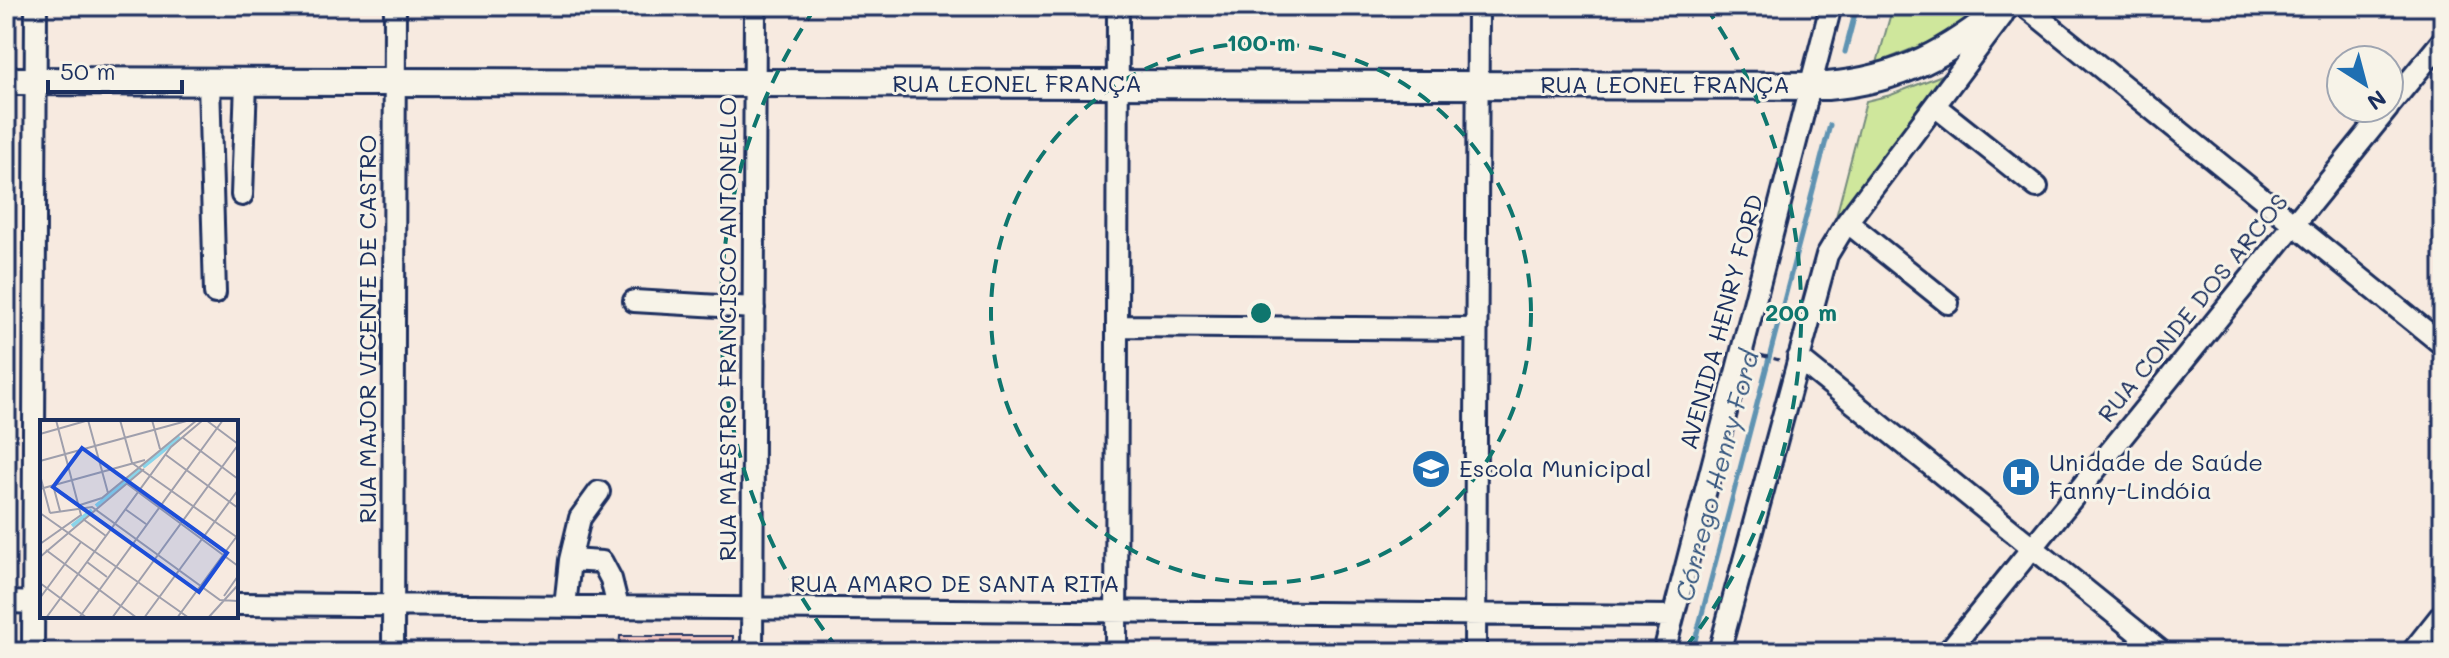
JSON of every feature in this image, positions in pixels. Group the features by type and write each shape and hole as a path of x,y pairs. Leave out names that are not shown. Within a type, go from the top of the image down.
{"main road":[{"name":"RUA LEONEL FRANÇA","path":"6,81 1811,86 1872,80 1929,61 1955,46 2008,6"}],"street":[{"path":"33,652 38,603 36,6"},
{"name":"RUA MAJOR VICENTE DE CASTRO","path":"393,652 395,6"},
{"name":"RUA MAESTRO FRANCISCO ANTONELLO","path":"752,652 755,6"},
{"path":"1116,652 1118,6"},
{"path":"1475,652 1478,6"},
{"name":"AVENIDA HENRY FORD","path":"1664,652 1831,6"},
{"path":"1719,652 1792,360 1827,255 1847,222 2008,6"},
{"path":"2025,6 2443,345"},
{"name":"RUA CONDE DOS ARCOS","path":"2405,86 2443,40"},
{"path":"209,82 215,293"},
{"path":"242,195 246,82"},
{"path":"1935,106 2037,187"},
{"name":"RUA CONDE DOS ARCOS","path":"1948,652 2374,124"},
{"path":"1847,222 1948,303"},
{"path":"634,301 754,308"},
{"path":"1117,326 1476,329"},
{"path":"1792,360 2162,652"},
{"path":"565,607 570,560 580,518 599,492"},
{"path":"570,560 602,562 611,579 618,607"},
{"path":"6,602 38,603"},
{"name":"RUA AMARO DE SANTA RITA","path":"238,604 1673,616"},
{"path":"2412,652 2443,613"}],"path":[{"path":"1755,353 1792,360"}],"green space":[{"path":"1893,6 1988,6 1942,37 1877,63"},
{"path":"1942,75 1835,221 1866,101 1891,95"}],"building":[{"path":"620,636 733,636 733,652 619,652"}],"waterway":[{"name":"Córrego Henry Ford","path":"1845,52 1857,6"},
{"name":"Córrego Henry Ford","path":"1692,652 1830,125"}],"place":[{"name":"Escola Municipal","path":"1431,469"},
{"name":"Unidade de Saúde Fanny-Lindóia","path":"2021,477"}]}
